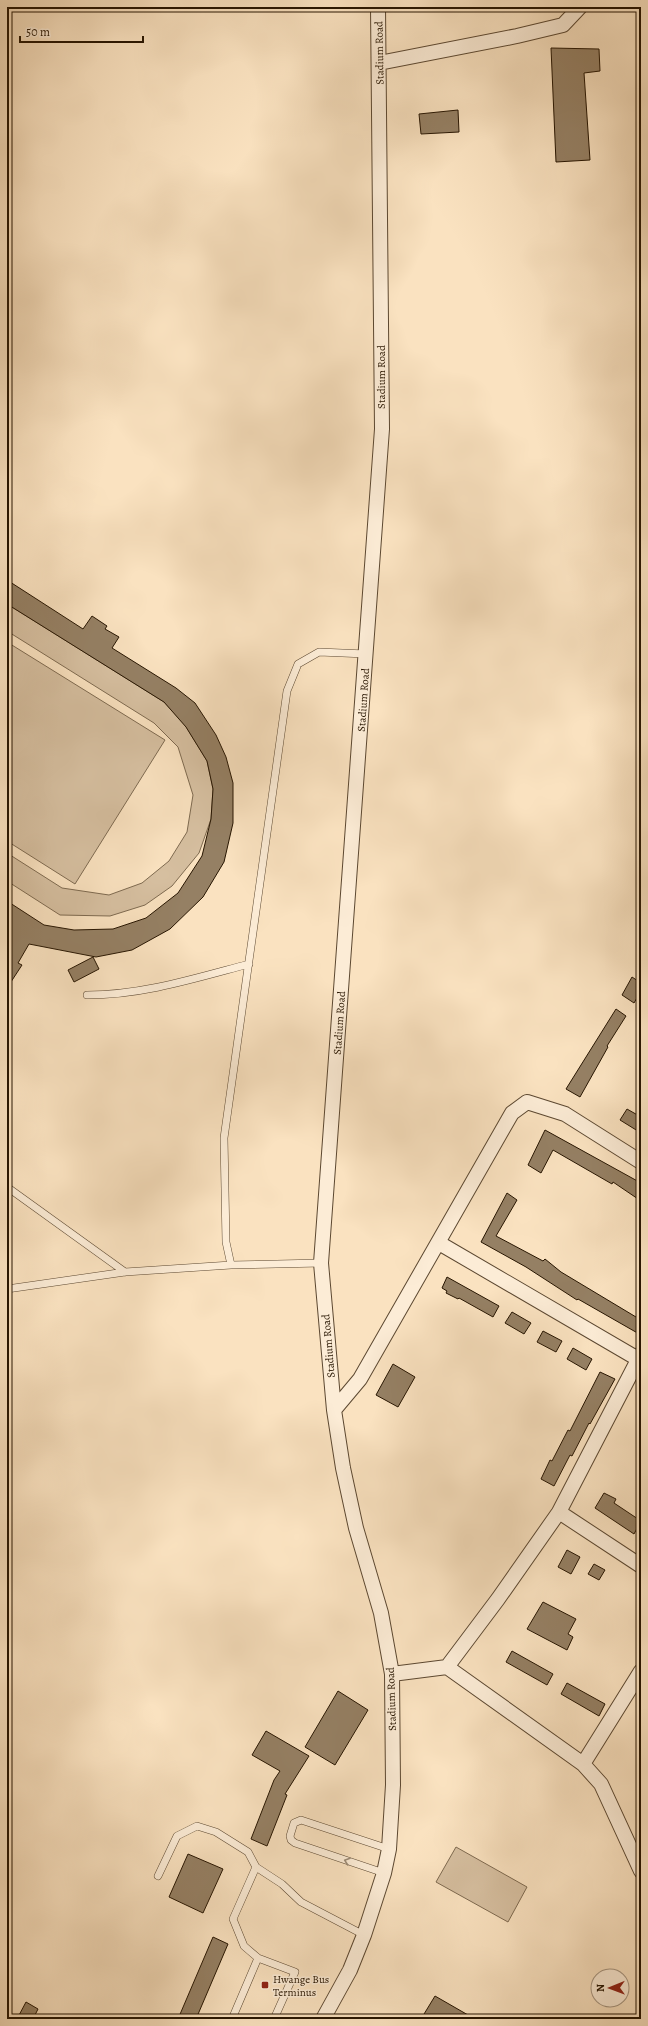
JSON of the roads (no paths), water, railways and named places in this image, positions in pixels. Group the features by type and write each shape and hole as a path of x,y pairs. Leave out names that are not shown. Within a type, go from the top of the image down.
{"street":[{"name":"Stadium Road","path":"323,2019 350,1970 364,1935 384,1873 389,1849 393,1785 392,1674 381,1613 356,1528 334,1410 321,1263 382,429 378,7"},
{"path":"379,64 563,25 580,7"},
{"path":"334,1410 360,1379 512,1113 527,1102 565,1114 641,1162"},
{"path":"439,1243 640,1357 559,1512 498,1599 447,1667"},
{"path":"559,1512 641,1566"},
{"path":"392,1674 447,1667 583,1764 602,1784 641,1871"},
{"path":"583,1764 641,1671"}],"lane":[{"path":"231,1265 226,1242 224,1138 287,691 298,664 319,652 366,654"},
{"path":"87,995 113,995 170,985 249,964"},
{"path":"7,1187 125,1272"},
{"path":"7,1289 125,1272 231,1265 321,1263"},
{"path":"384,1873 295,1843 291,1840 290,1836 294,1823 301,1820 389,1849"},
{"path":"158,1876 177,1836 197,1826 216,1832 248,1852 256,1867 282,1884 301,1902 364,1935"},
{"path":"256,1867 233,1919 244,1946 258,1958 295,1972 274,2019"},
{"path":"232,2019 258,1958"}],"place":[{"name":"Hwange Bus Terminus","path":"265,1985"}]}
